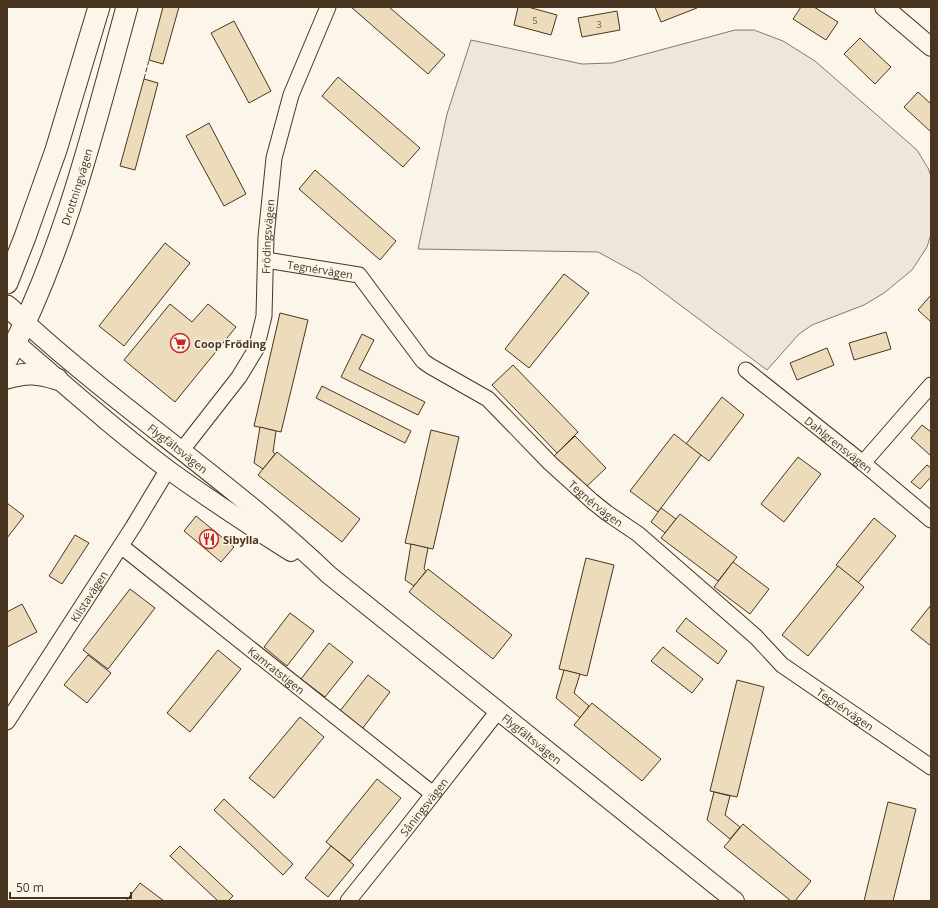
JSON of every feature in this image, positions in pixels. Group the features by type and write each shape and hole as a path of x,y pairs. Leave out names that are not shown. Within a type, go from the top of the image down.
{"main road":[{"path":"7,283 56,150 99,7"},
{"name":"Drottningvägen","path":"10,346 26,323 74,196 126,7"},
{"path":"7,253 25,237"},
{"path":"7,306 26,323"},
{"path":"7,378 27,373 44,375 57,379"}],"street":[{"name":"Frödingsvägen","path":"182,450 239,377 256,349 264,316 269,202 274,158 291,95 328,7"},
{"path":"884,7 931,47"},
{"name":"Tegnérvägen","path":"266,260 359,275 423,361 488,399 550,463 592,501 638,534 756,637 782,665 931,767"},
{"name":"Flygfältsvägen","path":"26,323 160,434 272,523 329,575 735,901"},
{"name":"Flygfältsvägen","path":"10,346 57,379 168,470 239,519 329,575"},
{"name":"Dahlgrensvägen","path":"746,370 863,463 931,520"},
{"path":"863,463 930,388"},
{"path":"168,470 182,450"},
{"name":"Kilstavägen","path":"7,722 121,546 168,470"},
{"name":"Kamratstigen","path":"121,546 433,794"},
{"name":"Såningsvägen","path":"348,901 498,711"}],"shaded area":[{"path":"735,30 754,30 783,41 815,61 917,150 928,168 931,176 931,234 927,247 912,270 884,293 864,305 812,325 799,334 767,370 640,275 598,252 418,249 447,114 471,40 582,64 612,63"}],"building":[{"path":"163,7 179,7 163,64 149,60"},
{"path":"351,7 389,7 445,55 428,74"},
{"path":"518,7 528,7 557,15 551,35 514,25"},
{"path":"655,7 696,7 697,8 661,22"},
{"path":"801,7 814,7 838,22 826,40 793,19"},
{"path":"617,11 620,30 582,37 578,18"},
{"path":"234,21 271,91 249,103 211,33"},
{"path":"860,38 891,67 875,84 844,54"},
{"path":"338,77 420,148 403,167 322,96"},
{"path":"144,79 158,83 135,170 120,166"},
{"path":"918,92 931,104 931,132 904,107"},
{"path":"209,123 246,194 224,206 186,136"},
{"path":"315,170 396,241 380,260 299,189"},
{"path":"165,243 190,263 124,346 99,326"},
{"path":"564,274 589,293 529,368 505,349"},
{"path":"931,295 931,322 918,310"},
{"name":"Coop Fröding","path":"170,304 192,322 208,304 236,327 175,402 124,360"},
{"path":"280,313 308,320 281,432 254,426"},
{"path":"886,332 891,349 854,360 849,343"},
{"path":"362,334 374,340 359,369 425,402 418,415 341,377"},
{"path":"827,348 834,365 797,380 790,363"},
{"path":"513,365 578,432 557,453 492,385"},
{"path":"322,386 411,431 405,443 316,398"},
{"path":"722,397 744,415 709,461 686,444"},
{"path":"922,425 931,432 931,456 911,438"},
{"path":"260,427 276,431 273,452 275,454 263,469 254,463"},
{"path":"431,430 459,437 433,549 405,543"},
{"path":"674,434 701,455 658,512 630,491"},
{"path":"575,436 606,468 584,489 553,457"},
{"path":"277,452 360,519 342,542 258,475"},
{"path":"798,457 821,474 784,522 761,504"},
{"path":"927,465 931,468 931,477 920,489 911,482"},
{"path":"7,503 24,516 7,538"},
{"path":"661,508 676,519 665,533 651,522"},
{"path":"680,514 737,557 718,581 661,538"},
{"name":"Sibylla","path":"196,516 234,547 221,562 184,531"},
{"path":"874,518 896,536 858,583 836,565"},
{"path":"75,535 89,543 62,584 49,576"},
{"path":"411,544 428,548 424,569 426,571 414,586 405,580"},
{"path":"586,558 614,565 587,676 559,669"},
{"path":"733,562 769,589 750,614 714,587"},
{"path":"838,566 864,587 808,656 782,635"},
{"path":"428,569 512,635 493,659 409,592"},
{"path":"130,589 155,608 108,669 83,650"},
{"path":"22,604 37,632 7,647 7,612"},
{"path":"931,605 931,646 911,630"},
{"path":"290,613 314,631 287,666 264,647"},
{"path":"686,618 727,651 718,664 676,631"},
{"path":"329,643 353,662 325,697 301,679"},
{"path":"663,647 703,679 692,693 651,661"},
{"path":"218,650 241,669 190,732 167,713"},
{"path":"88,655 111,673 87,703 64,685"},
{"path":"564,670 580,674 574,693 589,706 580,718 556,698"},
{"path":"368,675 390,692 362,729 340,711"},
{"path":"737,680 764,687 737,797 710,791"},
{"path":"592,703 661,759 642,781 574,725"},
{"path":"300,717 324,737 274,798 249,778"},
{"path":"377,779 401,798 350,861 326,842"},
{"path":"714,792 730,796 725,815 740,827 730,839 707,820"},
{"path":"224,799 293,864 283,875 214,810"},
{"path":"888,802 916,809 893,901 864,901"},
{"path":"743,824 811,881 795,901 791,901 724,847"},
{"path":"180,846 233,896 228,901 218,901 170,856"},
{"path":"331,846 354,865 328,897 305,878"},
{"path":"140,883 164,901 126,901"}],"fence":[{"path":"144,79 149,60"}],"place":[{"name":"Coop Fröding","path":"180,343"},
{"name":"Sibylla","path":"209,539"}]}
